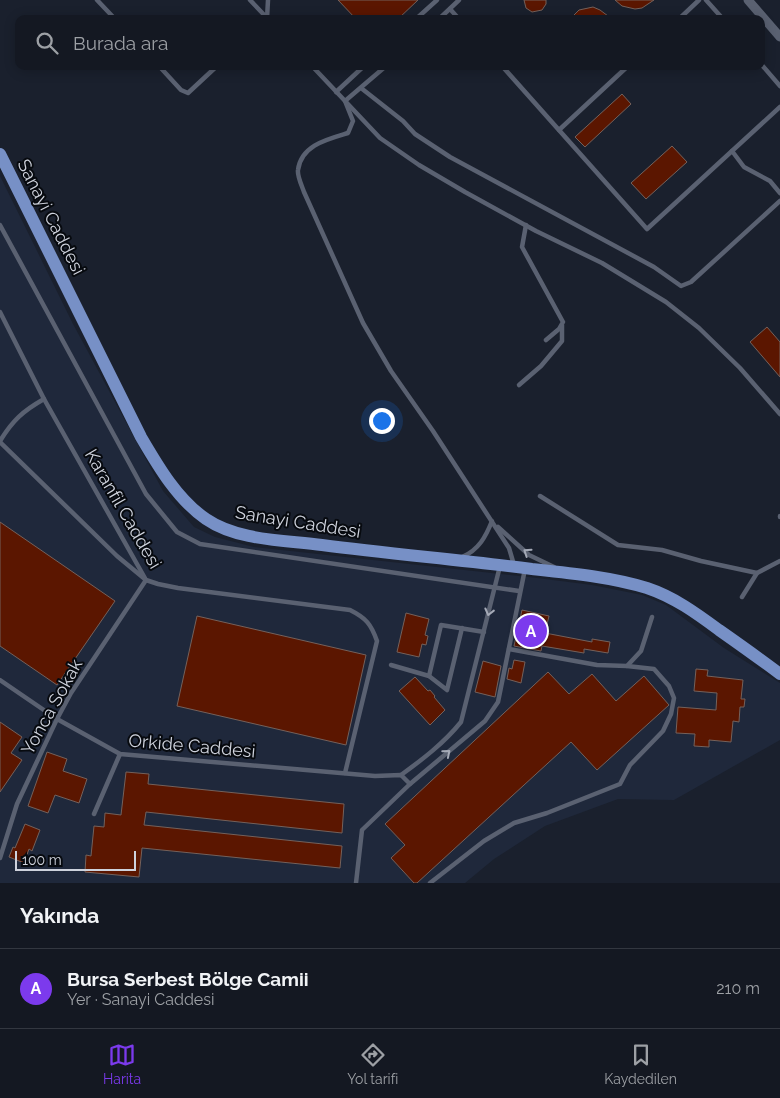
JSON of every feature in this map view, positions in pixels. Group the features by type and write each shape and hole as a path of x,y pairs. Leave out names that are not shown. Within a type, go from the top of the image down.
{"main road":[{"name":"Sanayi Caddesi","path":"0,154 141,436 166,477 194,510 206,519 227,530 251,536 501,564 570,573 632,584 669,597 690,609 780,674"}],"street":[{"path":"748,0 761,15"},
{"path":"765,20 780,37"}],"lane":[{"path":"97,0 111,15"},
{"path":"250,0 264,15"},
{"path":"268,0 268,15"},
{"path":"420,15 436,0"},
{"path":"443,15 459,0"},
{"path":"683,15 699,0"},
{"path":"706,0 719,15"},
{"path":"450,8 456,15"},
{"path":"765,69 780,86"},
{"path":"163,70 181,90 188,93 213,70"},
{"path":"316,70 380,138 419,165 526,225 602,263 666,302 699,328 740,368 780,414"},
{"path":"336,92 360,70"},
{"path":"345,101 381,70"},
{"path":"506,70 647,228 780,106"},
{"path":"559,130 624,70"},
{"path":"361,88 403,120 415,134 450,157 654,268 681,286 690,282 780,201"},
{"path":"345,101 353,121 348,132 320,142 305,153 297,171 304,192 363,324 520,567 519,591 500,694 492,713 410,784 362,830 356,883"},
{"path":"732,151 744,167 770,181 780,193"},
{"path":"0,225 146,494 177,532 200,544 228,549 519,591"},
{"path":"519,385 541,366 562,341 562,324 522,247 526,225"},
{"name":"Karanfil Caddesi","path":"0,312 44,399 146,580 178,588 350,610 363,617 372,628 377,641 345,773"},
{"path":"546,340 562,324"},
{"path":"44,399 25,410 12,423 0,441 117,556 146,580"},
{"path":"540,496 618,545 662,550 757,573"},
{"path":"455,560 470,554 478,546 486,536 492,521"},
{"path":"492,521 529,555 570,573"},
{"path":"742,597 757,573 780,561"},
{"path":"410,784 401,775 432,752 452,734 461,722 501,564"},
{"name":"Yonca Sokak","path":"0,858 17,804 57,719 72,692 146,580"},
{"path":"627,666 641,651 652,617"},
{"path":"429,676 442,625 484,632"},
{"path":"391,665 429,676 447,690 462,628"},
{"path":"430,883 484,841 514,823 547,814 620,784 630,765 663,732 671,714 674,698 669,686 654,669 597,665 508,649"},
{"name":"Orkide Caddesi","path":"0,680 57,719 120,754 376,776 401,775"},
{"path":"94,814 120,754"}],"shaded area":[{"path":"0,176 73,324 163,491 194,527 215,537 254,547 537,578 592,585 642,595 666,605 724,648 780,683 780,740 674,800 618,799 545,826 494,859 465,883 0,883"}],"building":[{"path":"338,0 418,0 402,15 352,15"},
{"path":"524,0 546,0 546,4 542,10 532,12 526,8"},
{"path":"615,0 654,0 642,8 635,9 622,6"},
{"path":"593,7 607,15 574,15 579,10"},
{"path":"622,94 631,104 585,147 575,137"},
{"path":"672,146 687,162 646,199 631,183"},
{"path":"767,327 780,342 780,377 750,342"},
{"path":"0,522 115,601 57,685 0,646"},
{"path":"522,610 549,616 545,633 592,642 592,639 610,642 608,653 584,649 584,653 542,646 541,651 514,646"},
{"path":"406,613 429,619 425,635 428,636 426,645 422,644 419,657 397,652"},
{"path":"197,616 366,655 346,745 177,706"},
{"path":"514,660 525,662 521,683 507,679 509,668 512,669"},
{"path":"483,661 501,666 495,697 475,692"},
{"path":"696,669 708,670 707,676 743,680 741,699 745,699 744,707 740,707 739,722 733,721 731,742 709,740 709,747 694,746 695,734 676,733 678,707 716,710 717,693 694,691"},
{"path":"548,672 569,694 592,674 616,701 644,676 669,705 597,770 571,742 417,883 414,883 391,858 405,845 385,824"},
{"path":"415,677 428,691 430,690 445,710 430,725 399,691"},
{"path":"0,722 22,737 11,753 22,760 0,792"},
{"path":"47,752 67,759 63,771 87,779 79,803 55,795 48,813 28,806"},
{"path":"126,772 149,774 148,784 344,804 342,833 146,812 144,825 342,846 340,868 142,848 139,877 85,872 86,855 91,856 94,826 104,827 105,813 121,815"},
{"path":"25,824 40,830 32,851 29,849 24,863 9,857"}],"place":[{"name":"Bursa Serbest Bölge Camii","path":"531,631"}]}
